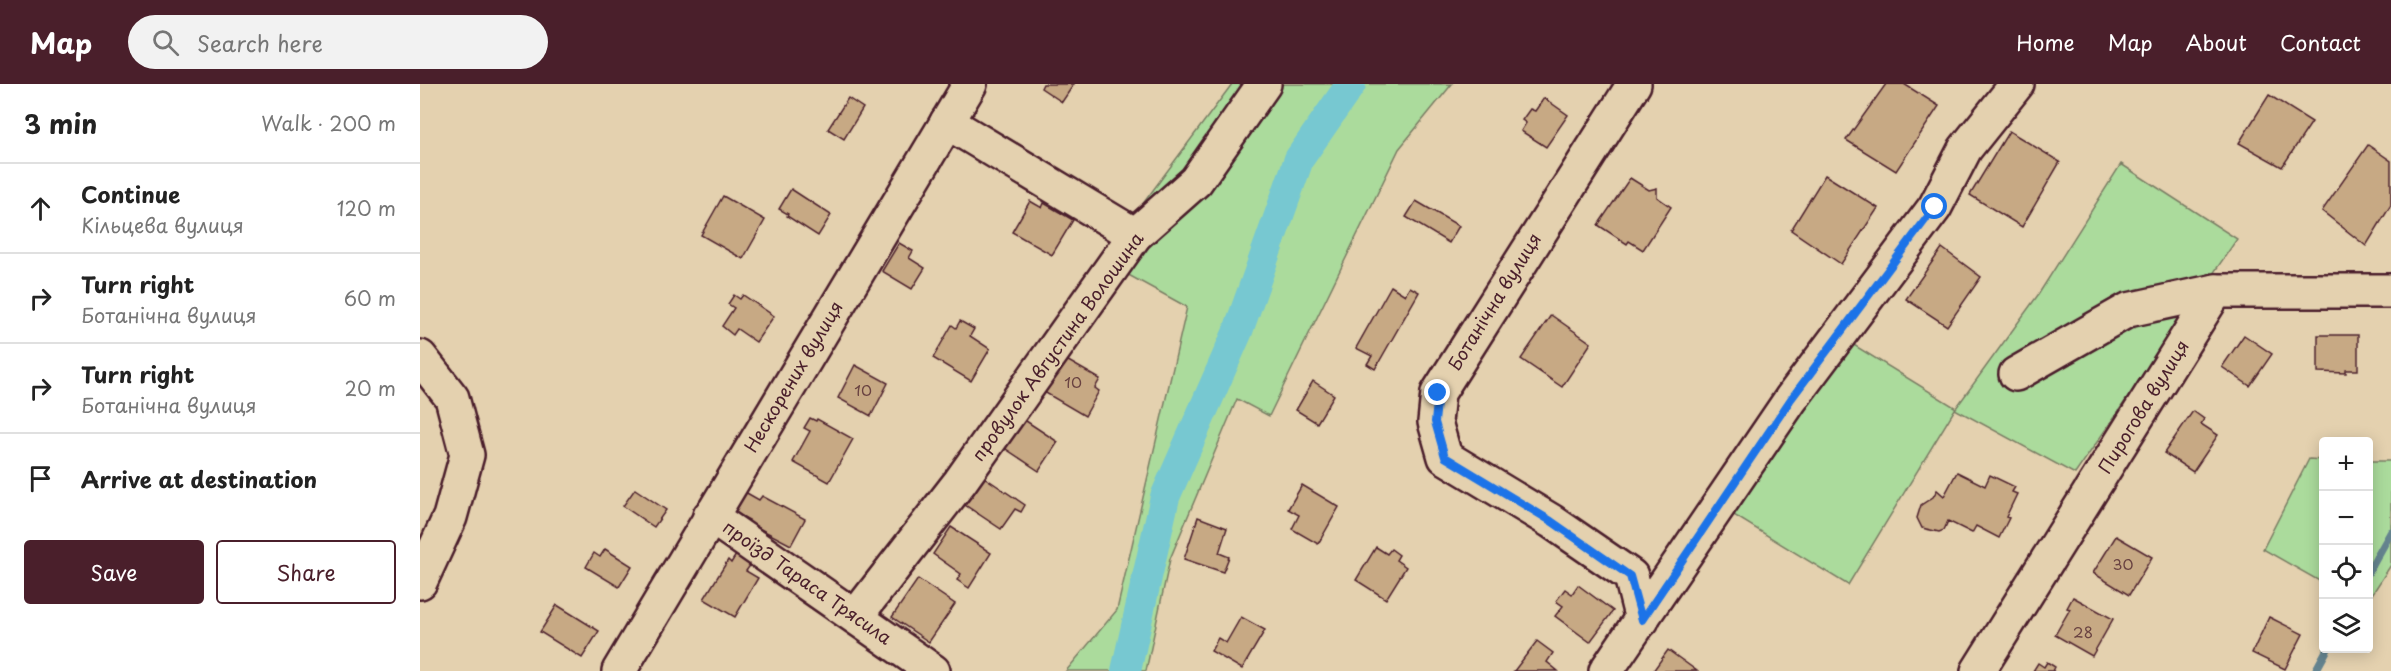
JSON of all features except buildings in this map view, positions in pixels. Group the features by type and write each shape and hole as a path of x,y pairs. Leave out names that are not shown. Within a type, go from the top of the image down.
{"street":[{"name":"Нескорених вулиця","path":"619,671 970,84"},
{"name":"провулок Августина Волошина","path":"856,616 960,482 1135,235 1197,182 1264,84"},
{"name":"Ботанічна вулиця","path":"1634,84 1438,393 1435,422 1445,457 1551,521 1630,576 1642,620"},
{"path":"1606,671 1791,399 1935,207 1965,149 2017,84"},
{"path":"947,122 1135,235"},
{"path":"2016,374 2128,310 2216,291 2391,291"},
{"name":"Пирогова вулиця","path":"1978,671 2216,291"},
{"path":"420,357 452,398 467,455 450,517 420,582"},
{"name":"проїзд Тараса Трясила","path":"710,516 933,671"}],"green space":[{"path":"1232,84 1452,84 1399,149 1269,416 1237,399 1170,559 1146,671 1066,671 1117,610 1187,307 1101,260"},
{"path":"2121,164 2237,239 2075,474 1955,409 1848,585 1729,512 1849,342 1956,408 2038,295"},
{"path":"2309,459 2319,460 2319,581 2263,549"},
{"path":"2373,461 2391,461 2391,565 2373,593"}],"waterway":[{"path":"1126,671 1165,497 1238,331 1299,159 1351,84"},
{"path":"2373,564 2391,532"},
{"path":"2316,670 2325,653"}],"route":[{"path":"1438,393 1435,422 1445,457 1551,521 1630,576 1642,620 1791,399 1935,207"}]}
